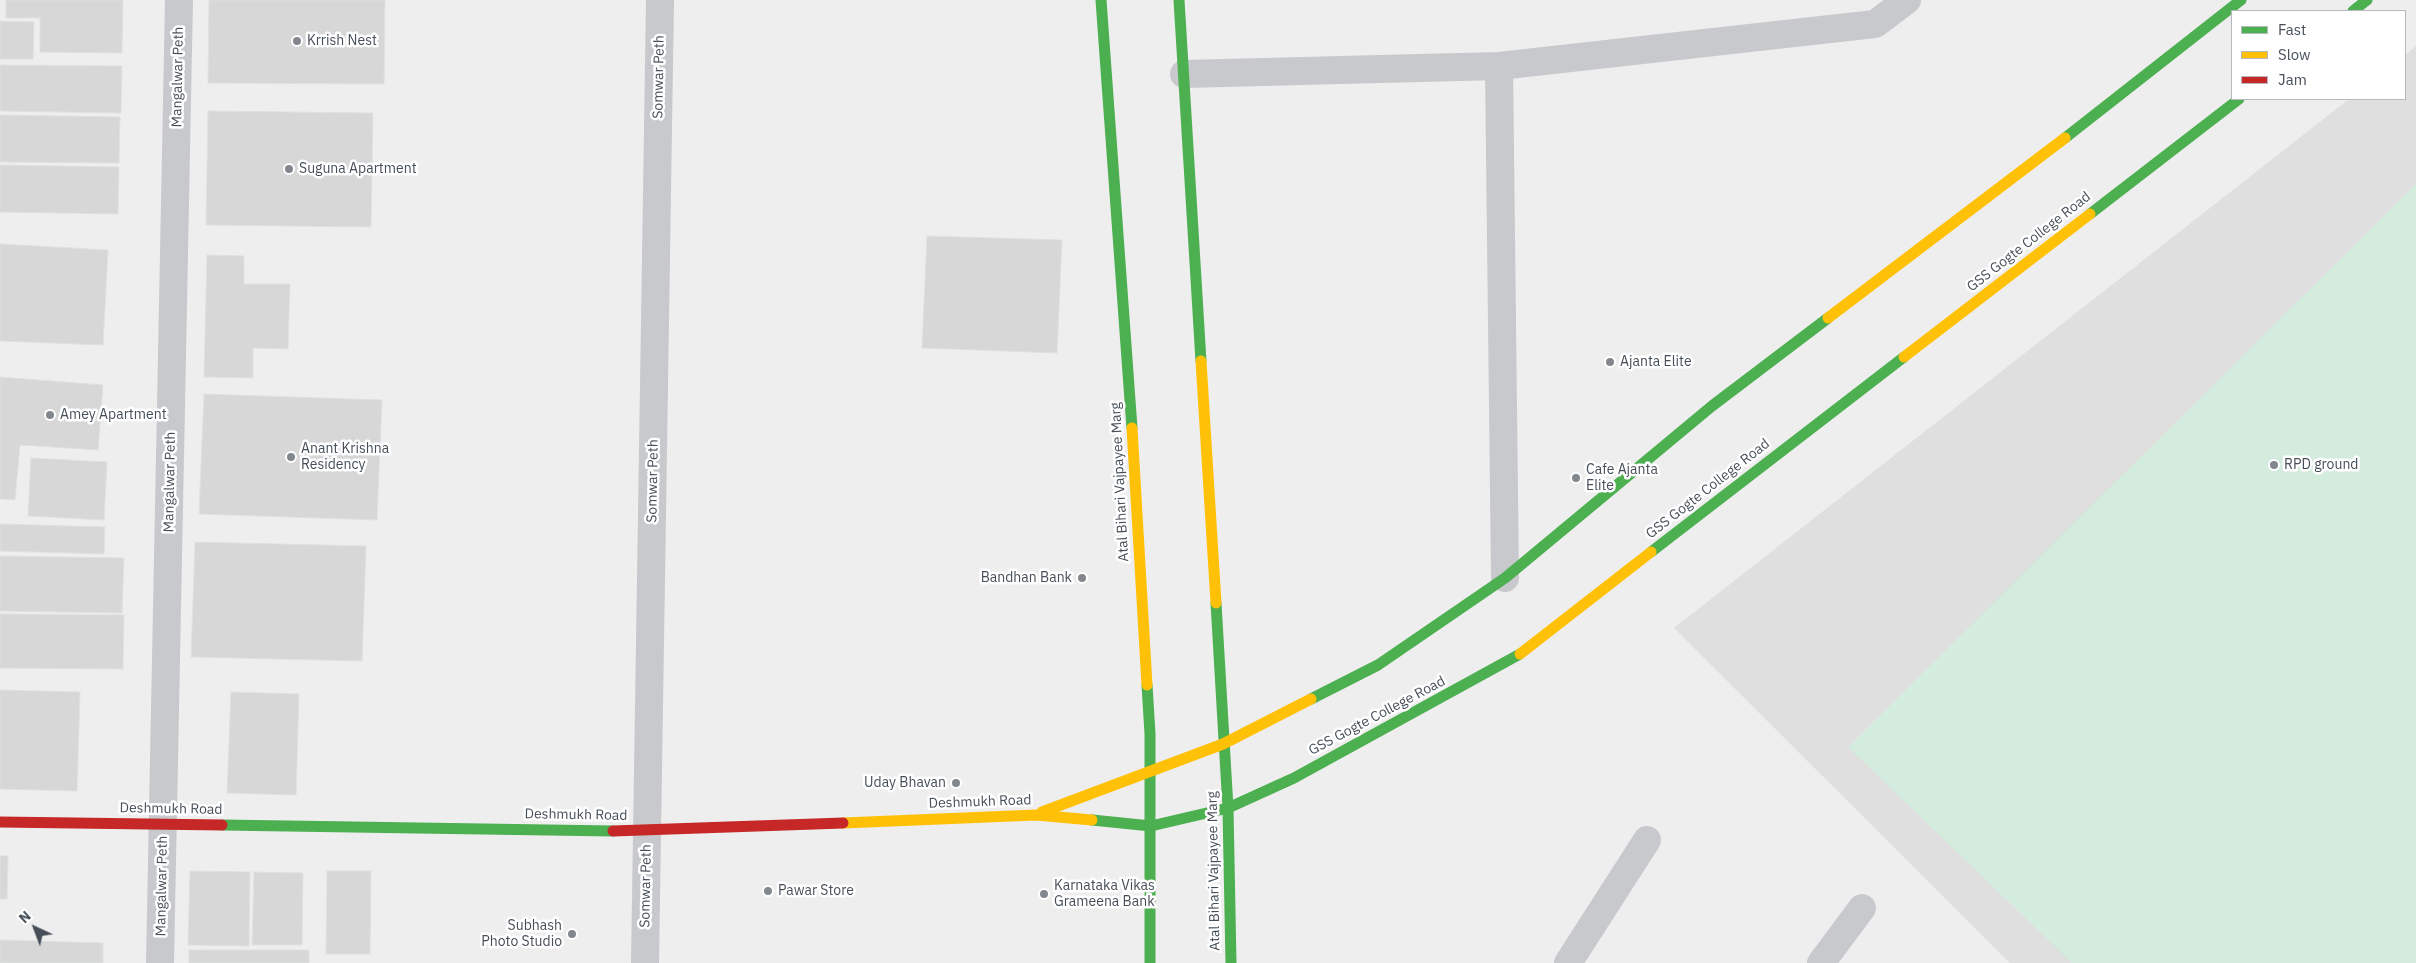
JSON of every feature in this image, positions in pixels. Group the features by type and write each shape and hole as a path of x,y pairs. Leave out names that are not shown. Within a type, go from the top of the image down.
{"main road":[{"name":"Atal Bihari Vajpayee Marg","path":"1101,0 1127,358 1151,770 1150,963"},
{"name":"Atal Bihari Vajpayee Marg","path":"1179,0 1228,808 1231,963"},
{"path":"1036,814 1223,744 1378,665 1505,578 1712,406 2051,149 2242,0"},
{"path":"2353,10 2367,0"},
{"name":"GSS Gogte College Road","path":"1151,826 1228,808 1294,778 1512,659 2238,100"},
{"name":"Deshmukh Road","path":"0,822 647,831 1036,814 1151,826"}],"street":[{"name":"Mangalwar Peth","path":"160,963 179,0"},
{"name":"Somwar Peth","path":"645,963 660,0"},
{"path":"1184,74 1499,66 1874,12 1907,0"},
{"path":"1499,66 1505,578"},
{"path":"1568,963 1647,840"},
{"path":"1821,963 1862,908"}],"shaded area":[{"name":"RPD ground","path":"2416,46 2416,963 2010,963 1674,628 2348,100 2406,100 2406,54"}],"green space":[{"name":"RPD ground","path":"2416,184 2416,963 2072,963 1848,747"}],"building":[{"path":"6,0 123,0 122,53 40,52 40,18 6,18"},
{"name":"Krrish Nest","path":"209,0 385,0 384,84 208,83"},
{"path":"0,21 34,22 33,59 0,59"},
{"path":"0,65 122,66 121,113 0,111"},
{"name":"Suguna Apartment","path":"208,111 373,113 371,227 206,225"},
{"path":"0,115 120,117 119,163 0,162"},
{"path":"0,165 119,167 118,214 0,212"},
{"path":"927,236 1062,240 1057,353 922,348"},
{"path":"0,244 108,250 103,345 0,341"},
{"path":"207,255 244,256 244,284 290,284 288,349 253,348 253,378 204,377"},
{"name":"Amey Apartment","path":"0,377 103,385 98,450 20,445 15,500 0,499"},
{"name":"Anant Krishna Residency","path":"204,394 382,400 377,520 199,514"},
{"path":"31,458 107,462 104,520 28,516"},
{"path":"0,524 105,527 104,554 0,551"},
{"path":"195,542 366,546 362,661 191,657"},
{"path":"0,556 124,558 122,613 0,611"},
{"path":"0,614 124,615 123,669 0,668"},
{"path":"0,690 80,692 77,791 0,789"},
{"path":"231,692 299,694 296,795 227,793"},
{"path":"0,856 8,856 7,899 0,899"},
{"path":"190,871 250,872 249,946 188,945"},
{"path":"327,871 371,871 370,954 326,954"},
{"path":"254,872 303,873 302,945 252,945"},
{"path":"0,940 103,943 103,963 0,963"},
{"path":"189,950 309,950 309,963 189,963"}],"traffic: fast":[{"path":"1101,0 1132,428"},
{"path":"1179,0 1201,361"},
{"path":"2065,138 2241,0"},
{"path":"2354,10 2367,0"},
{"path":"2090,214 2238,100"},
{"path":"1311,699 1378,665 1505,578 1712,406 1828,318"},
{"path":"1651,552 1904,357"},
{"path":"1216,603 1228,808 1231,963"},
{"path":"1092,820 1151,826 1228,808 1294,778 1520,654"},
{"path":"1147,685 1150,734 1150,963"},
{"path":"222,825 613,831"}],"traffic: slow":[{"path":"1828,318 2065,138"},
{"path":"1904,357 2090,214"},
{"path":"1201,361 1216,603"},
{"path":"1132,428 1147,685"},
{"path":"1520,654 1651,552"},
{"path":"1042,812 1223,744 1311,699"},
{"path":"843,823 1036,815 1092,820"}],"traffic: jam":[{"path":"0,822 222,825"},
{"path":"613,831 843,823"}],"place":[{"name":"Krrish Nest","path":"297,41"},
{"name":"Suguna Apartment","path":"289,169"},
{"name":"Ajanta Elite","path":"1610,362"},
{"name":"Amey Apartment","path":"50,415"},
{"name":"Anant Krishna Residency","path":"291,457"},
{"name":"RPD ground","path":"2274,465"},
{"name":"Cafe Ajanta Elite","path":"1576,478"},
{"name":"Bandhan Bank","path":"1082,578"},
{"name":"Uday Bhavan","path":"956,783"},
{"name":"Pawar Store","path":"768,891"},
{"name":"Karnataka Vikas Grameena Bank","path":"1044,894"},
{"name":"Subhash Photo Studio","path":"572,934"}]}
